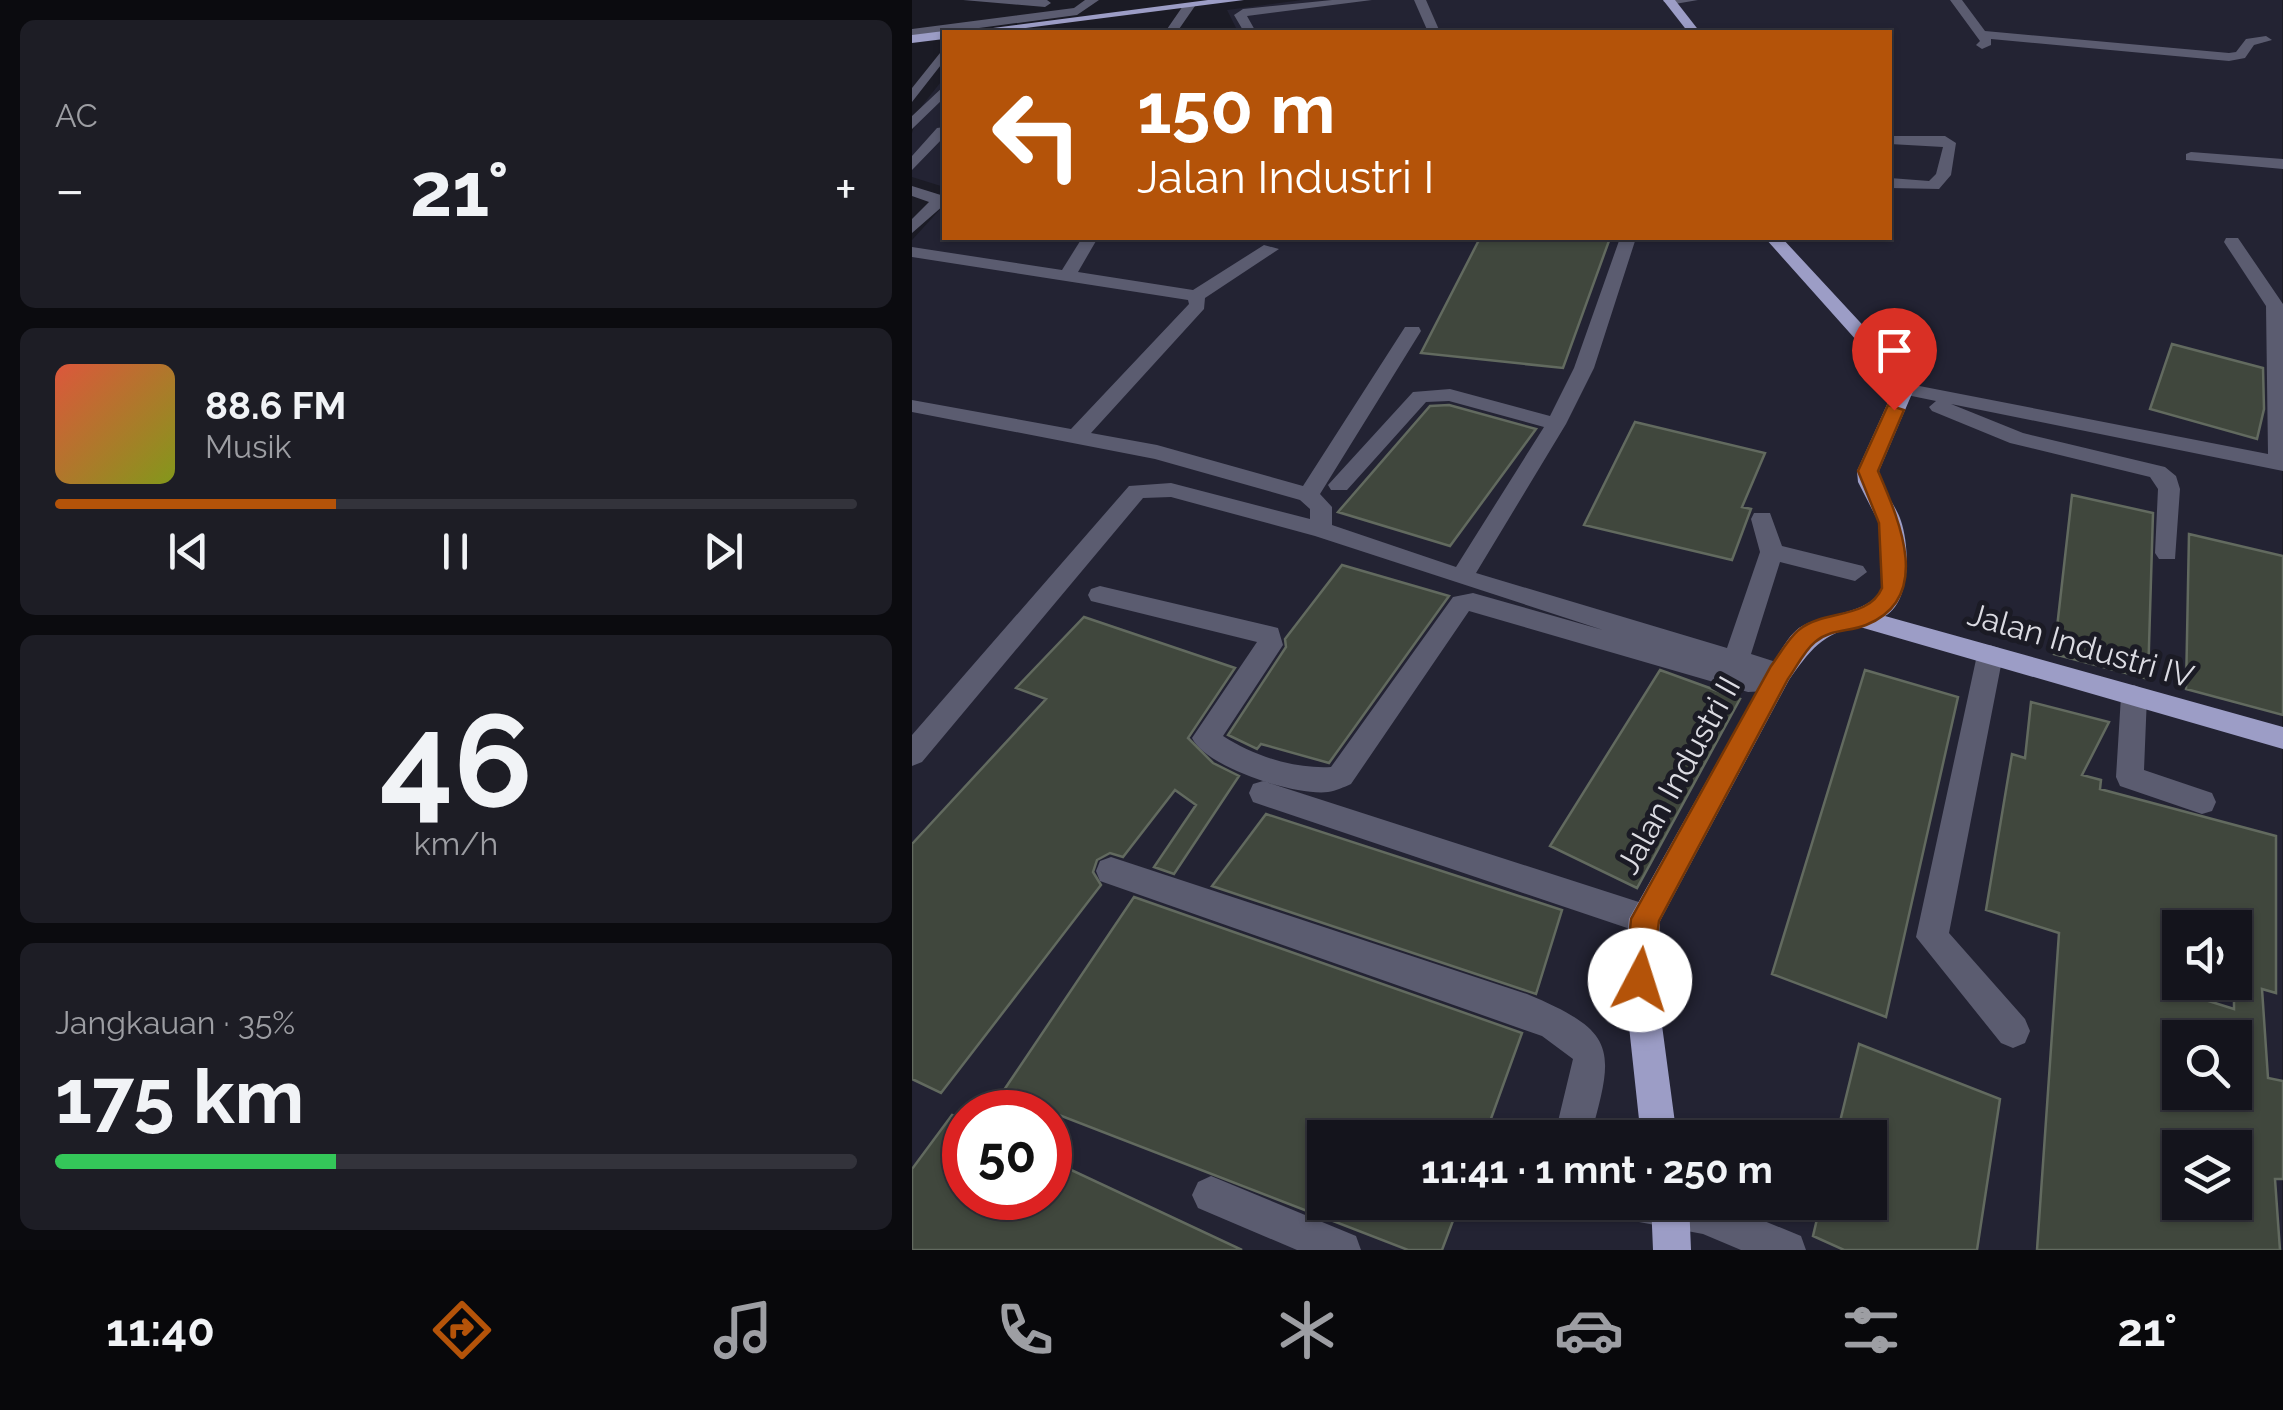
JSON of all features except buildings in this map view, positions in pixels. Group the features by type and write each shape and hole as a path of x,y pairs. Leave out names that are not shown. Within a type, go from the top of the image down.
{"main road":[{"path":"1669,0 1692,30"},
{"path":"993,30 1024,22 1059,27 1112,15 1221,1"},
{"path":"912,36 942,35"},
{"path":"1775,240 1912,391 1868,471 1890,523 1894,588 1887,603 1860,618"},
{"name":"Jalan Industri IV","path":"1860,618 2282,738"},
{"name":"Jalan Industri II","path":"1657,1120 1640,980 1645,919 1778,676 1806,636 1824,626 1860,618"},
{"path":"1671,1220 1672,1250"}],"street":[{"path":"1047,2 970,2 965,18 970,30 1082,10 1093,0"},
{"path":"1249,30 1240,15 1243,13 1366,0"},
{"path":"1420,0 1433,30"},
{"path":"1669,0 1692,0"},
{"path":"1956,0 1982,40 2229,57 2240,54 2250,42 2266,40"},
{"path":"1024,22 1047,2"},
{"path":"1171,30 1185,4"},
{"path":"1112,15 1112,30"},
{"path":"912,36 942,33"},
{"path":"912,63 942,57"},
{"path":"915,92 942,57"},
{"path":"912,126 942,92"},
{"path":"912,126 942,131"},
{"path":"912,165 942,132"},
{"path":"1892,140 1945,140 1951,146 1943,175 1933,186 1892,183"},
{"path":"2191,157 2282,164"},
{"path":"912,191 940,201 912,228"},
{"path":"1461,578 1556,424 1584,368 1627,240"},
{"path":"1068,276 1088,242"},
{"path":"1912,391 2281,464 2275,306 2232,242"},
{"path":"912,252 1196,296 1270,249"},
{"path":"1075,437 1198,305 1196,296"},
{"path":"1308,495 1412,332"},
{"path":"1912,391 1926,403 2017,438 2157,472 2168,481 2167,552"},
{"path":"1340,485 1420,396 1450,395 1556,424"},
{"path":"912,406 1157,452 1308,495 1321,507 1321,530"},
{"path":"912,754 923,722 1137,490 1172,490 1321,530 1461,578 1778,676"},
{"path":"1736,660 1772,552 1762,519"},
{"path":"1772,552 1855,572"},
{"path":"1100,595 1270,636 1270,644 1206,738 1264,768 1324,782 1341,776 1462,604 1473,602 1748,682 1778,676"},
{"path":"1990,656 1932,936 2013,1032"},
{"path":"2134,696 2130,777 2202,802"},
{"path":"1263,793 1645,919"},
{"path":"1111,871 1527,1011 1580,1036 1590,1049 1590,1070 1577,1120"},
{"path":"1211,1195 1342,1250"},
{"path":"1715,1220 1787,1250"}],"shaded area":[{"path":"1302,0 2282,0 2282,1250 912,1250 912,240 942,207 942,240 1892,240 1892,30 1237,30 1227,10"},
{"path":"942,81 942,186 912,177 912,133 921,107"}],"route":[{"path":"1640,980 1645,919 1780,673 1806,636 1841,620 1860,618 1887,603 1894,588 1890,523 1869,482 1868,471 1894,410"}]}
